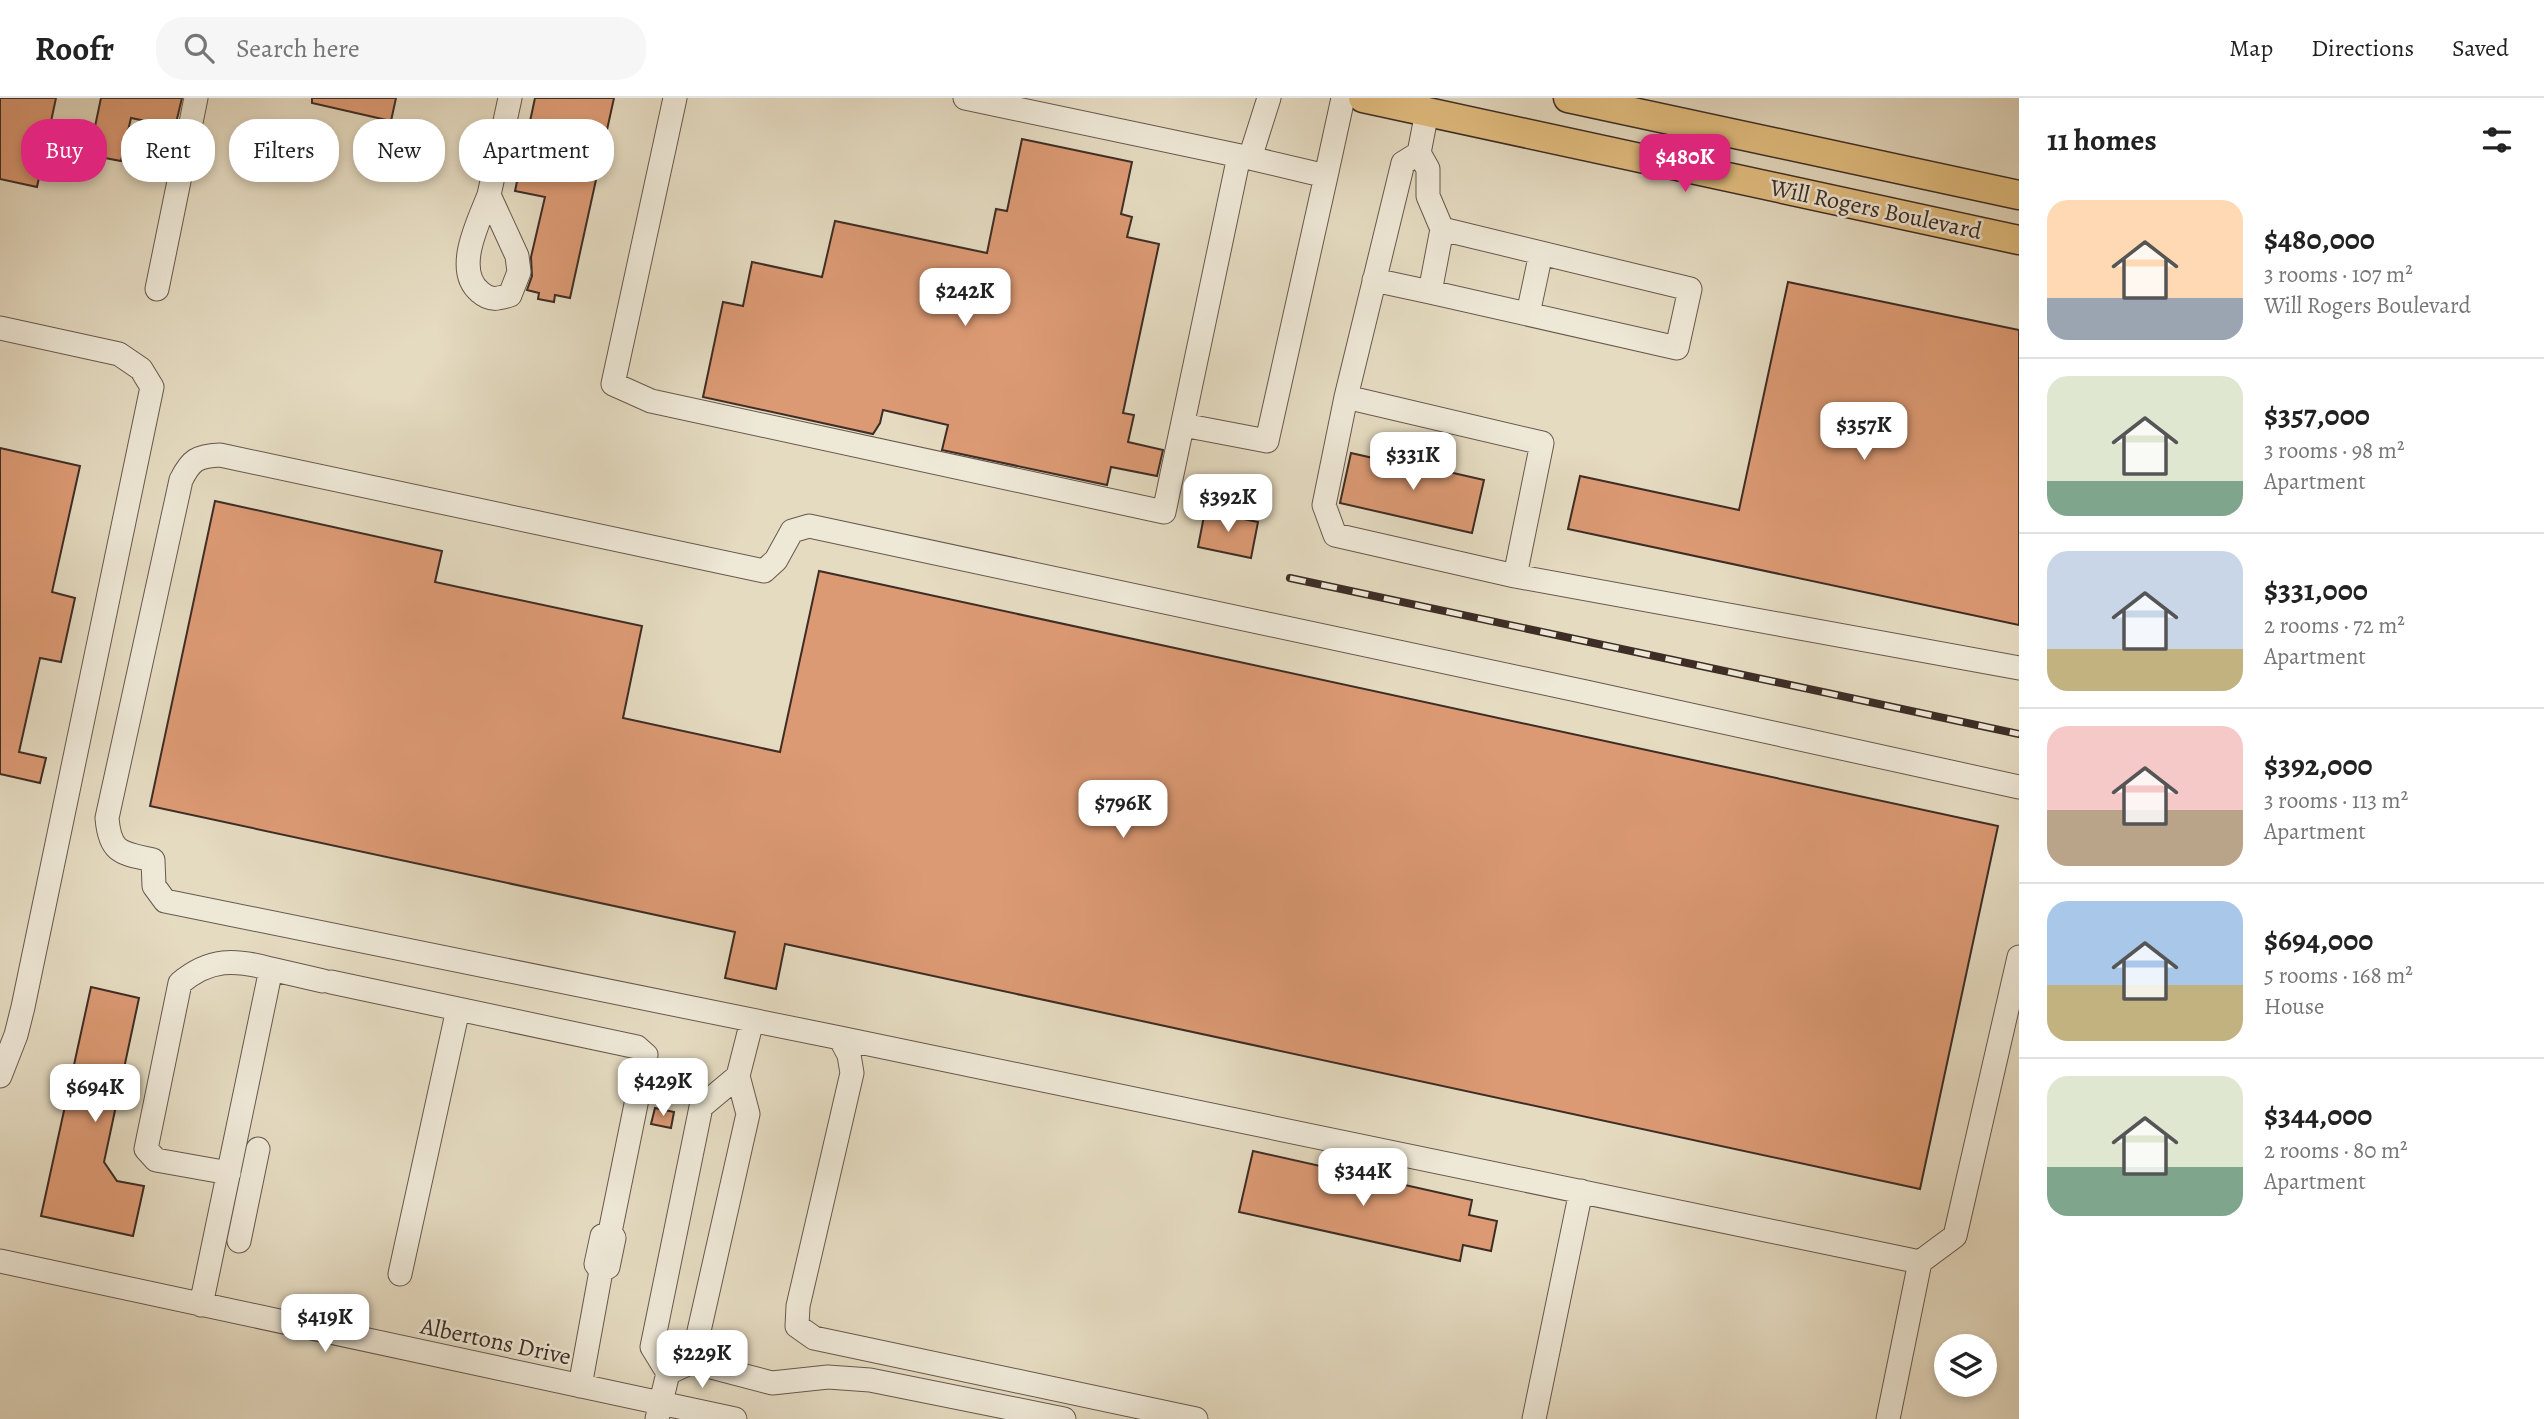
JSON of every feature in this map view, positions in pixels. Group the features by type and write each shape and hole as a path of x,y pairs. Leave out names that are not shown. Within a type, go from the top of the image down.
{"main road":[{"name":"Will Rogers Boulevard","path":"1363,98 1429,105 1633,157 2019,240"},
{"name":"Will Rogers Boulevard","path":"1568,98 1646,106 2019,195"},
{"path":"1633,157 1646,106"}],"street":[{"path":"157,289 196,98"},
{"path":"489,195 510,98"},
{"path":"675,98 613,384 651,401 1164,512 1244,157 1269,98"},
{"path":"965,98 1326,176"},
{"path":"1183,425 1268,441 1343,98"},
{"path":"1429,105 1419,153 1428,170 1428,196 1442,229 1430,292"},
{"path":"1419,153 1403,163 1346,397 1324,505 1335,534 1516,576 2019,668"},
{"path":"1374,280 1677,348 1690,289 1442,229"},
{"path":"1528,314 1541,253"},
{"path":"0,328 119,354 141,369 152,387 23,1007 16,1035 0,1076"},
{"path":"1346,397 1542,443 1516,576"},
{"path":"1920,1262 165,901 154,886 153,860 121,853 109,838 107,818 181,480 189,464 204,456 220,455 764,570 776,560 793,531 809,526 2019,787"},
{"path":"1888,1419 1920,1262 1955,1236 2019,957"},
{"path":"229,1173 156,1160 146,1149 180,983 194,971 217,962 249,963 637,1047 646,1055 610,1232 614,1238 608,1267 601,1272 580,1386"},
{"path":"201,1305 271,969"},
{"path":"400,1274 458,1009"},
{"path":"692,1362 748,1114 738,1076 752,1021"},
{"path":"840,1038 849,1055 852,1073 797,1306 796,1326 814,1338 1196,1419"},
{"path":"658,1411 668,1373 652,1347 701,1107 738,1076"},
{"path":"239,1241 258,1149"},
{"path":"1534,1419 1581,1191"},
{"name":"Albertons Drive","path":"0,1261 580,1386 658,1411 734,1419"},
{"path":"668,1373 692,1362 772,1383 828,1377 870,1380 1065,1419"}],"building":[{"path":"0,98 56,98 52,119 21,119 21,182 38,182 37,187 0,179"},
{"path":"101,98 182,98 177,119 121,119 121,161 107,158 107,119 97,119"},
{"path":"312,98 396,98 391,119 312,103"},
{"path":"535,98 614,98 609,119 530,119"},
{"path":"1022,139 1132,162 1121,214 1132,217 1127,237 1159,244 1123,413 1134,415 1128,442 1163,450 1157,476 1111,467 1107,485 942,450 948,425 883,410 880,423 873,434 703,397 723,302 743,306 752,262 822,277 835,221 987,253 996,209 1007,211"},
{"path":"517,182 596,182 570,298 555,295 554,302 538,299 539,293 527,290 532,276 531,257 545,197 515,191"},
{"path":"1788,282 2019,330 2019,625 1568,529 1580,476 1739,510"},
{"path":"0,448 80,466 52,592 75,598 61,662 40,658 19,752 46,758 40,783 0,774"},
{"path":"1351,453 1382,460 1383,457 1484,480 1472,533 1340,503"},
{"path":"215,501 442,551 435,582 642,626 623,718 780,752 819,571 1998,826 1920,1189 785,944 776,989 725,978 735,932 150,806"},
{"path":"1205,511 1258,522 1251,558 1198,547"},
{"path":"91,987 139,998 104,1162 117,1181 144,1186 133,1236 41,1216"},
{"path":"655,1108 674,1112 671,1128 651,1124"},
{"path":"1253,1151 1472,1200 1469,1215 1497,1221 1491,1251 1463,1245 1460,1261 1239,1212"}],"railway":[{"path":"1290,578 2019,734"}]}
